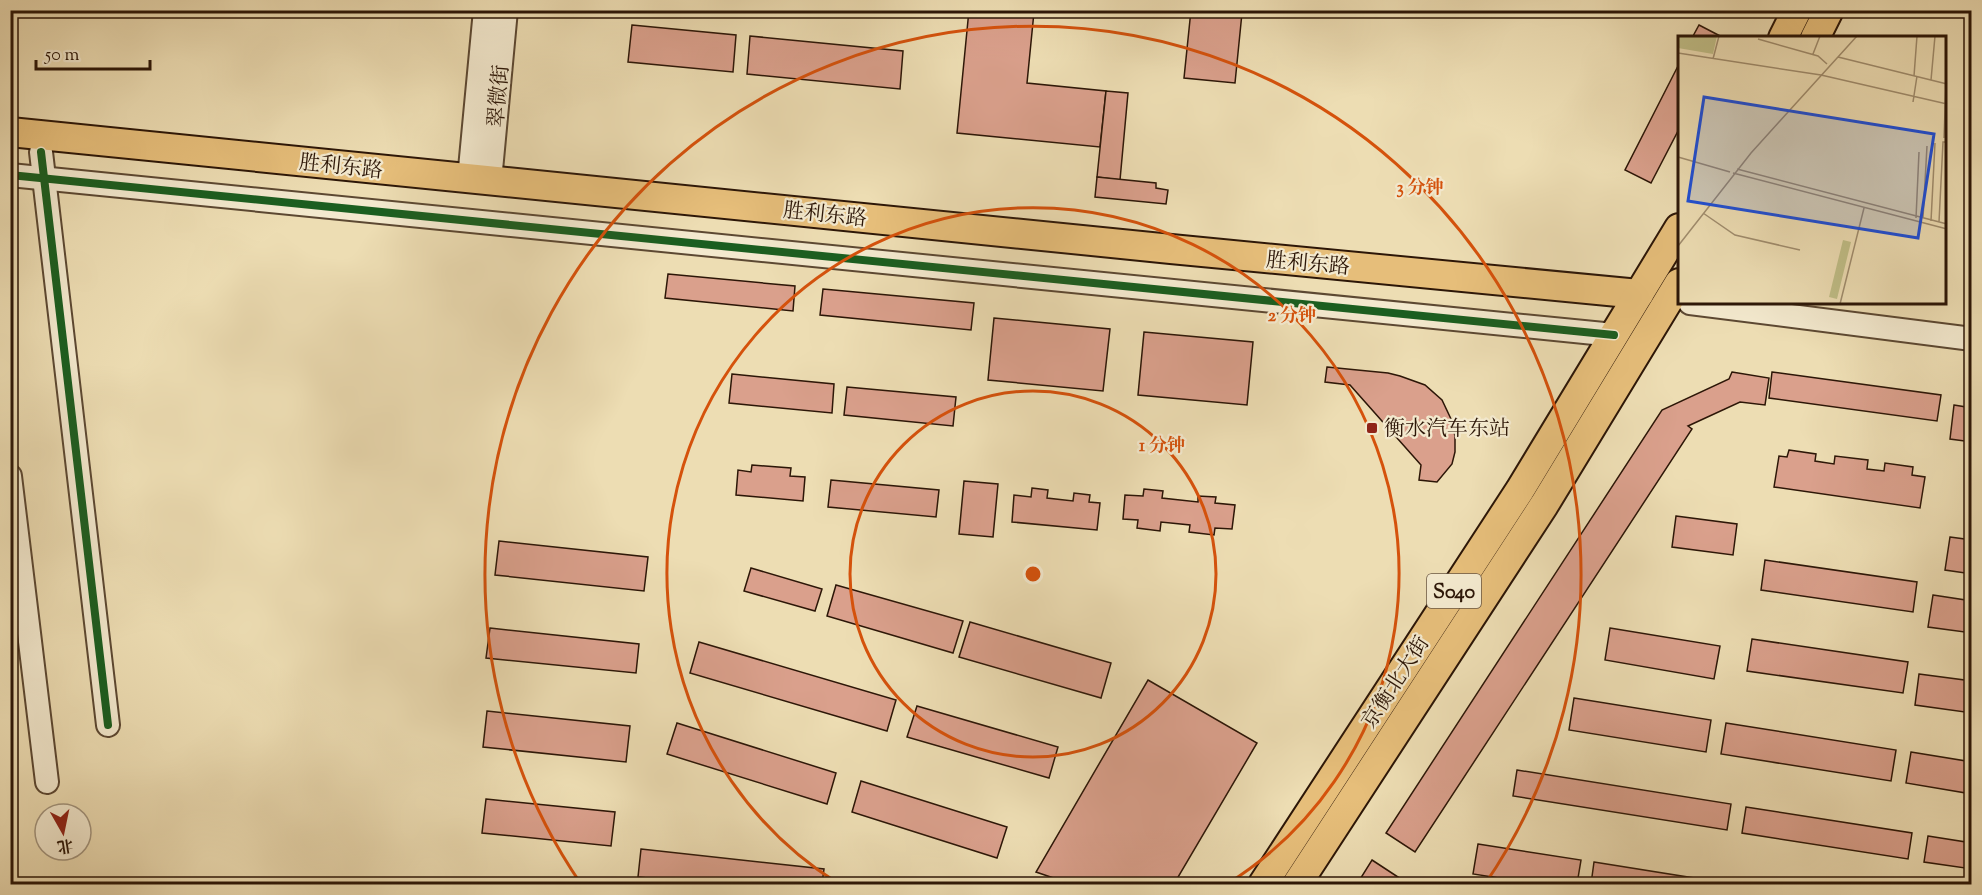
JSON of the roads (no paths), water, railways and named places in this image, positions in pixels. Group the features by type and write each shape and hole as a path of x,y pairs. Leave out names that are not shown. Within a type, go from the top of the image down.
{"main road":[{"path":"1784,36 1797,10"},
{"path":"1816,36 1829,10"},
{"name":"胜利东路","path":"10,132 1148,247 1627,314"},
{"name":"胜利东路","path":"10,149 43,165 1627,314"},
{"name":"S040","path":"1627,314 1678,230"},
{"name":"京衡北大街","path":"1297,885 1678,299"},
{"name":"京衡北大街","path":"1263,885 1520,490 1627,314"}],"street":[{"name":"翠微街","path":"480,180 485,10"},
{"name":"翠微街","path":"480,180 506,10"},
{"path":"10,175 43,165 108,725"},
{"path":"1728,304 1971,339"},
{"path":"10,476 47,782"}],"place":[{"name":"衡水汽车东站","path":"1372,428"}]}
